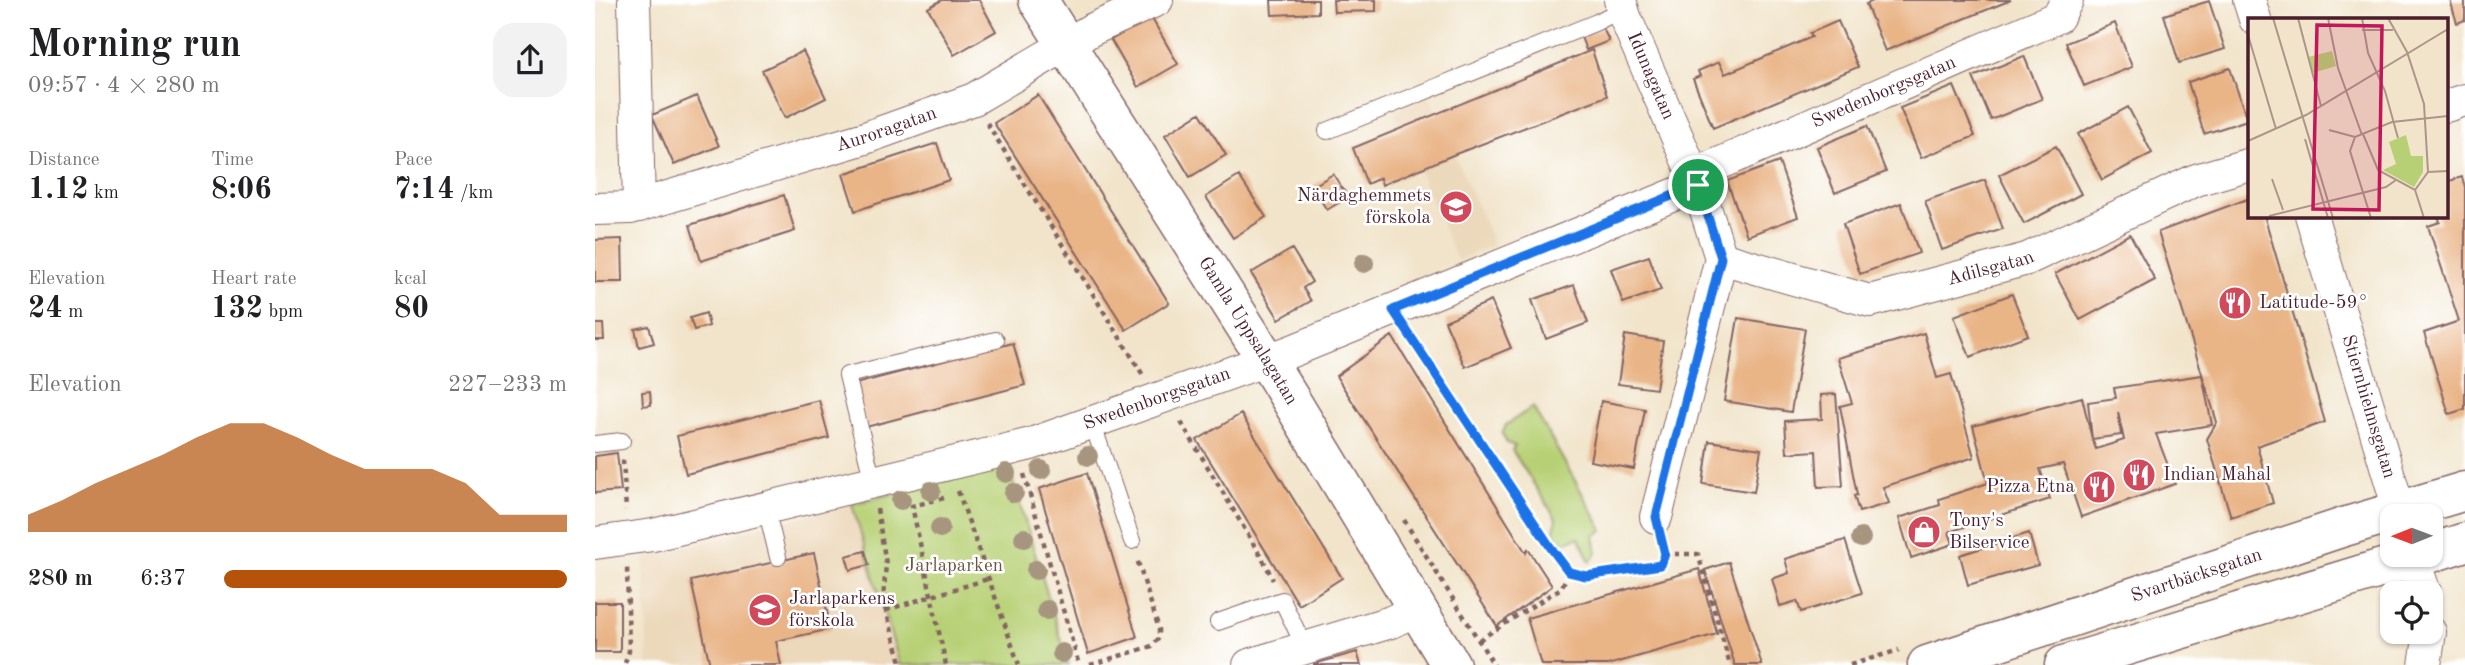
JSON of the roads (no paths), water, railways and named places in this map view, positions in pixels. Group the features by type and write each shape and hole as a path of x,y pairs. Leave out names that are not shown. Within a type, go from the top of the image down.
{"street":[{"path":"634,0 639,206"},
{"name":"Gamla Uppsalagatan","path":"1038,0 1266,359 1418,609 1465,653"},
{"name":"Auroragatan","path":"595,209 639,206 865,138 974,99 1091,30 1157,0"},
{"name":"Swedenborgsgatan","path":"595,543 653,535 766,508 874,494 1016,446 1031,444 1266,359 1393,310 1696,180 2059,17 2067,0"},
{"path":"2249,0 2255,18"},
{"name":"Idunagatan","path":"1622,4 1625,17 1696,180 1721,258"},
{"path":"2448,105 2465,100"},
{"name":"Adilsgatan","path":"1721,258 1870,301 2027,259 2196,180 2248,165"},
{"name":"Stiernhielmsgatan","path":"2312,217 2397,504"},
{"path":"1656,517 1721,258"},
{"name":"Svartbäcksgatan","path":"2428,504 2465,491"},
{"name":"Svartbäcksgatan","path":"1927,665 2380,520"},
{"path":"2443,552 2465,542"},
{"path":"2064,665 2407,567"},
{"path":"1248,665 1391,622 1418,609"},
{"path":"2425,665 2428,644"}],"lane":[{"path":"1328,131 1597,22 1622,4"},
{"path":"874,494 846,374 996,340"},
{"path":"1091,422 1132,541"},
{"path":"595,444 622,441"},
{"path":"766,508 778,557"},
{"path":"1218,622 1282,600 1305,648"}],"place":[{"name":"Närdaghemmets förskola","path":"1456,207"},
{"name":"Latitude-59°","path":"2235,303"},
{"name":"Indian Mahal","path":"2139,475"},
{"name":"Pizza Etna","path":"2099,487"},
{"name":"Tony's Bilservice","path":"1924,532"},
{"name":"Jarlaparkens förskola","path":"765,610"}],"park label":[{"name":"Jarlaparken","path":"954,566"}]}
